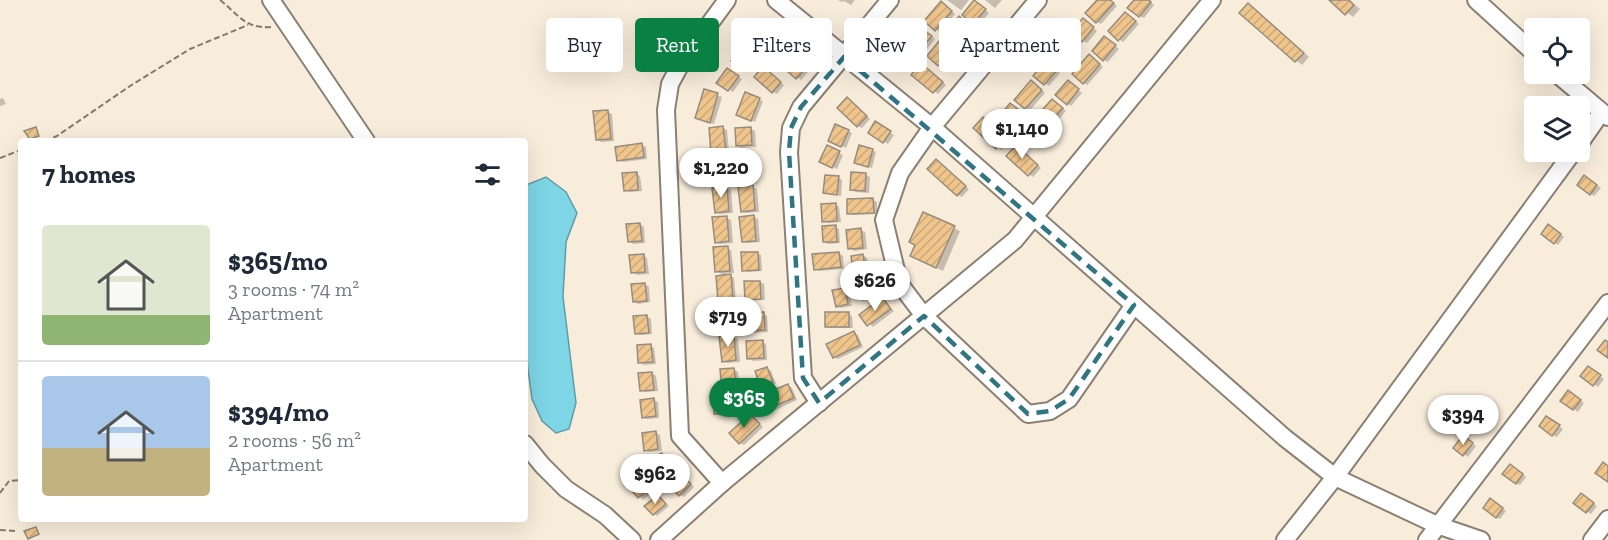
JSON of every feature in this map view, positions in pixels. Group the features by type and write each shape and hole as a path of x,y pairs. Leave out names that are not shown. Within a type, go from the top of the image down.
{"street":[{"path":"271,0 364,138"},
{"path":"722,483 680,436 666,110 670,84 683,60 727,0"},
{"path":"776,0 844,57 801,107 791,128 789,152 803,378 819,403"},
{"path":"875,18 890,0"},
{"path":"1038,0 932,127 900,173 884,220 898,283 924,316 1028,414 1050,411 1069,399 1134,305"},
{"path":"659,540 722,483 1015,240 1212,0"},
{"path":"1476,0 1524,44"},
{"path":"863,72 932,127 1285,438 1335,477 1437,525 1480,540"},
{"path":"1569,84 1605,115 1590,132"},
{"path":"1285,540 1335,477 1566,162"},
{"path":"1427,540 1608,303"},
{"path":"528,448 566,489 605,515 632,540"},
{"path":"1592,540 1608,519"}],"path":[{"path":"220,0 248,25 259,28 289,25"},
{"path":"52,138 130,86 190,50 248,25"},
{"path":"0,158 18,151"},
{"path":"0,493 9,481 18,480"},
{"path":"0,530 16,531"}],"highlighted area":[{"path":"844,57 1134,305 1069,399 1050,411 1028,414 924,316 819,403 803,378 789,152 791,128 801,107"}],"water":[{"path":"546,177 566,192 577,213 566,242 563,297 576,403 569,429 556,433 542,421 532,399 528,369 528,184"}],"building":[{"path":"974,0 986,9 978,18 966,18 962,15"},
{"path":"1097,0 1110,0 1114,3 1096,23 1085,13"},
{"path":"1134,0 1151,2 1139,17 1127,8"},
{"path":"1329,0 1349,0 1354,5 1345,15"},
{"path":"941,1 952,11 946,18 939,18 939,26 935,31 927,24 927,18"},
{"path":"1248,3 1304,53 1295,62 1239,13"},
{"path":"1125,12 1136,21 1118,41 1108,31"},
{"path":"1083,18 1094,27 1082,42 1081,41"},
{"path":"927,32 932,36 927,42"},
{"path":"1104,36 1116,45 1103,61 1092,51"},
{"path":"939,41 938,66 927,56"},
{"path":"1089,54 1100,64 1083,84 1072,74 1081,72 1081,63"},
{"path":"727,68 739,76 728,91 716,83"},
{"path":"927,68 943,82 933,93 911,75 914,72 927,72"},
{"path":"758,72 770,72 781,82 772,93 754,77"},
{"path":"788,72 802,72 796,79"},
{"path":"1036,72 1055,72 1044,85 1033,76"},
{"path":"1031,80 1042,90 1025,109 1014,100"},
{"path":"1068,80 1079,89 1067,105 1055,95"},
{"path":"704,89 718,93 710,123 695,118"},
{"path":"745,92 760,98 751,121 736,115"},
{"path":"847,97 867,116 857,127 837,108"},
{"path":"1052,99 1063,108 1046,128 1035,118"},
{"path":"1010,103 1022,112 1009,127 998,118"},
{"path":"608,110 611,139 596,140 593,111"},
{"path":"983,117 1006,137 996,149 973,128"},
{"path":"875,121 891,131 883,143 868,133"},
{"path":"1032,122 1044,132 1031,147 1020,137"},
{"path":"835,124 849,130 841,147 828,141"},
{"path":"723,126 726,152 711,153 709,128"},
{"path":"36,127 39,136 29,138 24,131"},
{"path":"751,127 752,145 736,146 735,128"},
{"path":"642,143 644,157 617,161 615,147"},
{"path":"827,145 840,151 832,168 819,162"},
{"path":"859,145 873,149 868,167 854,163"},
{"path":"1016,145 1038,165 1028,176 1006,156"},
{"path":"751,156 753,182 738,183 736,158"},
{"path":"726,157 728,182 714,183 712,158"},
{"path":"936,159 966,186 957,196 927,169"},
{"path":"637,172 638,190 624,191 622,173"},
{"path":"851,172 866,173 865,191 850,190"},
{"path":"825,175 839,176 837,195 823,193"},
{"path":"1584,175 1597,185 1590,195 1577,185"},
{"path":"753,185 755,210 741,212 738,187"},
{"path":"727,186 729,211 715,213 712,188"},
{"path":"873,198 874,213 847,214 847,199"},
{"path":"836,203 837,221 822,222 821,204"},
{"path":"923,212 955,226 936,268 910,256 915,245 909,242"},
{"path":"754,215 756,241 742,242 739,217"},
{"path":"727,216 729,241 715,243 712,217"},
{"path":"640,223 642,241 628,242 626,224"},
{"path":"1548,224 1561,234 1554,244 1541,234"},
{"path":"836,225 837,242 823,242 822,226"},
{"path":"861,228 863,248 848,249 846,230"},
{"path":"728,246 730,271 715,272 713,247"},
{"path":"741,252 758,252 759,270 742,271"},
{"path":"839,252 841,267 814,270 812,254"},
{"path":"644,254 645,272 631,273 629,255"},
{"path":"863,254 866,272 854,274 851,256"},
{"path":"731,274 733,300 718,301 716,276"},
{"path":"869,280 871,298 857,299 854,282"},
{"path":"744,281 760,281 761,299 745,300"},
{"path":"645,283 647,301 633,302 631,284"},
{"path":"845,288 848,304 836,307 832,290"},
{"path":"882,297 891,309 867,326 859,315"},
{"path":"731,304 734,329 719,331 717,306"},
{"path":"764,312 765,330 748,331 747,313"},
{"path":"825,312 849,312 849,327 825,327"},
{"path":"647,315 649,333 635,334 633,316"},
{"path":"854,331 860,345 833,358 826,344"},
{"path":"734,335 736,360 722,362 719,336"},
{"path":"763,340 764,358 747,359 746,341"},
{"path":"1605,340 1608,342 1608,358 1597,350"},
{"path":"651,344 653,362 638,363 637,345"},
{"path":"1588,366 1601,375 1593,386 1580,376"},
{"path":"767,367 773,382 760,386 755,371"},
{"path":"734,368 737,393 722,394 720,369"},
{"path":"652,372 654,390 640,391 638,373"},
{"path":"788,384 794,398 767,409 761,395"},
{"path":"1568,390 1581,400 1573,410 1560,401"},
{"path":"654,398 656,416 642,418 640,400"},
{"path":"744,398 745,413 714,414 714,399"},
{"path":"750,414 760,424 739,444 729,433"},
{"path":"1546,416 1560,425 1552,436 1539,426"},
{"path":"656,431 658,449 644,451 642,433"},
{"path":"1463,435 1473,443 1463,456 1453,448"},
{"path":"662,453 670,469 658,474 651,458"},
{"path":"1603,462 1608,466 1608,482 1595,473"},
{"path":"1510,464 1523,474 1516,484 1502,474"},
{"path":"681,474 691,484 679,496 669,486"},
{"path":"641,476 651,488 638,498 628,486"},
{"path":"1581,493 1594,503 1586,513 1573,503"},
{"path":"658,495 666,504 653,515 644,506"},
{"path":"1490,498 1503,508 1496,518 1483,508"},
{"path":"36,527 39,534 28,539 24,531"}]}
